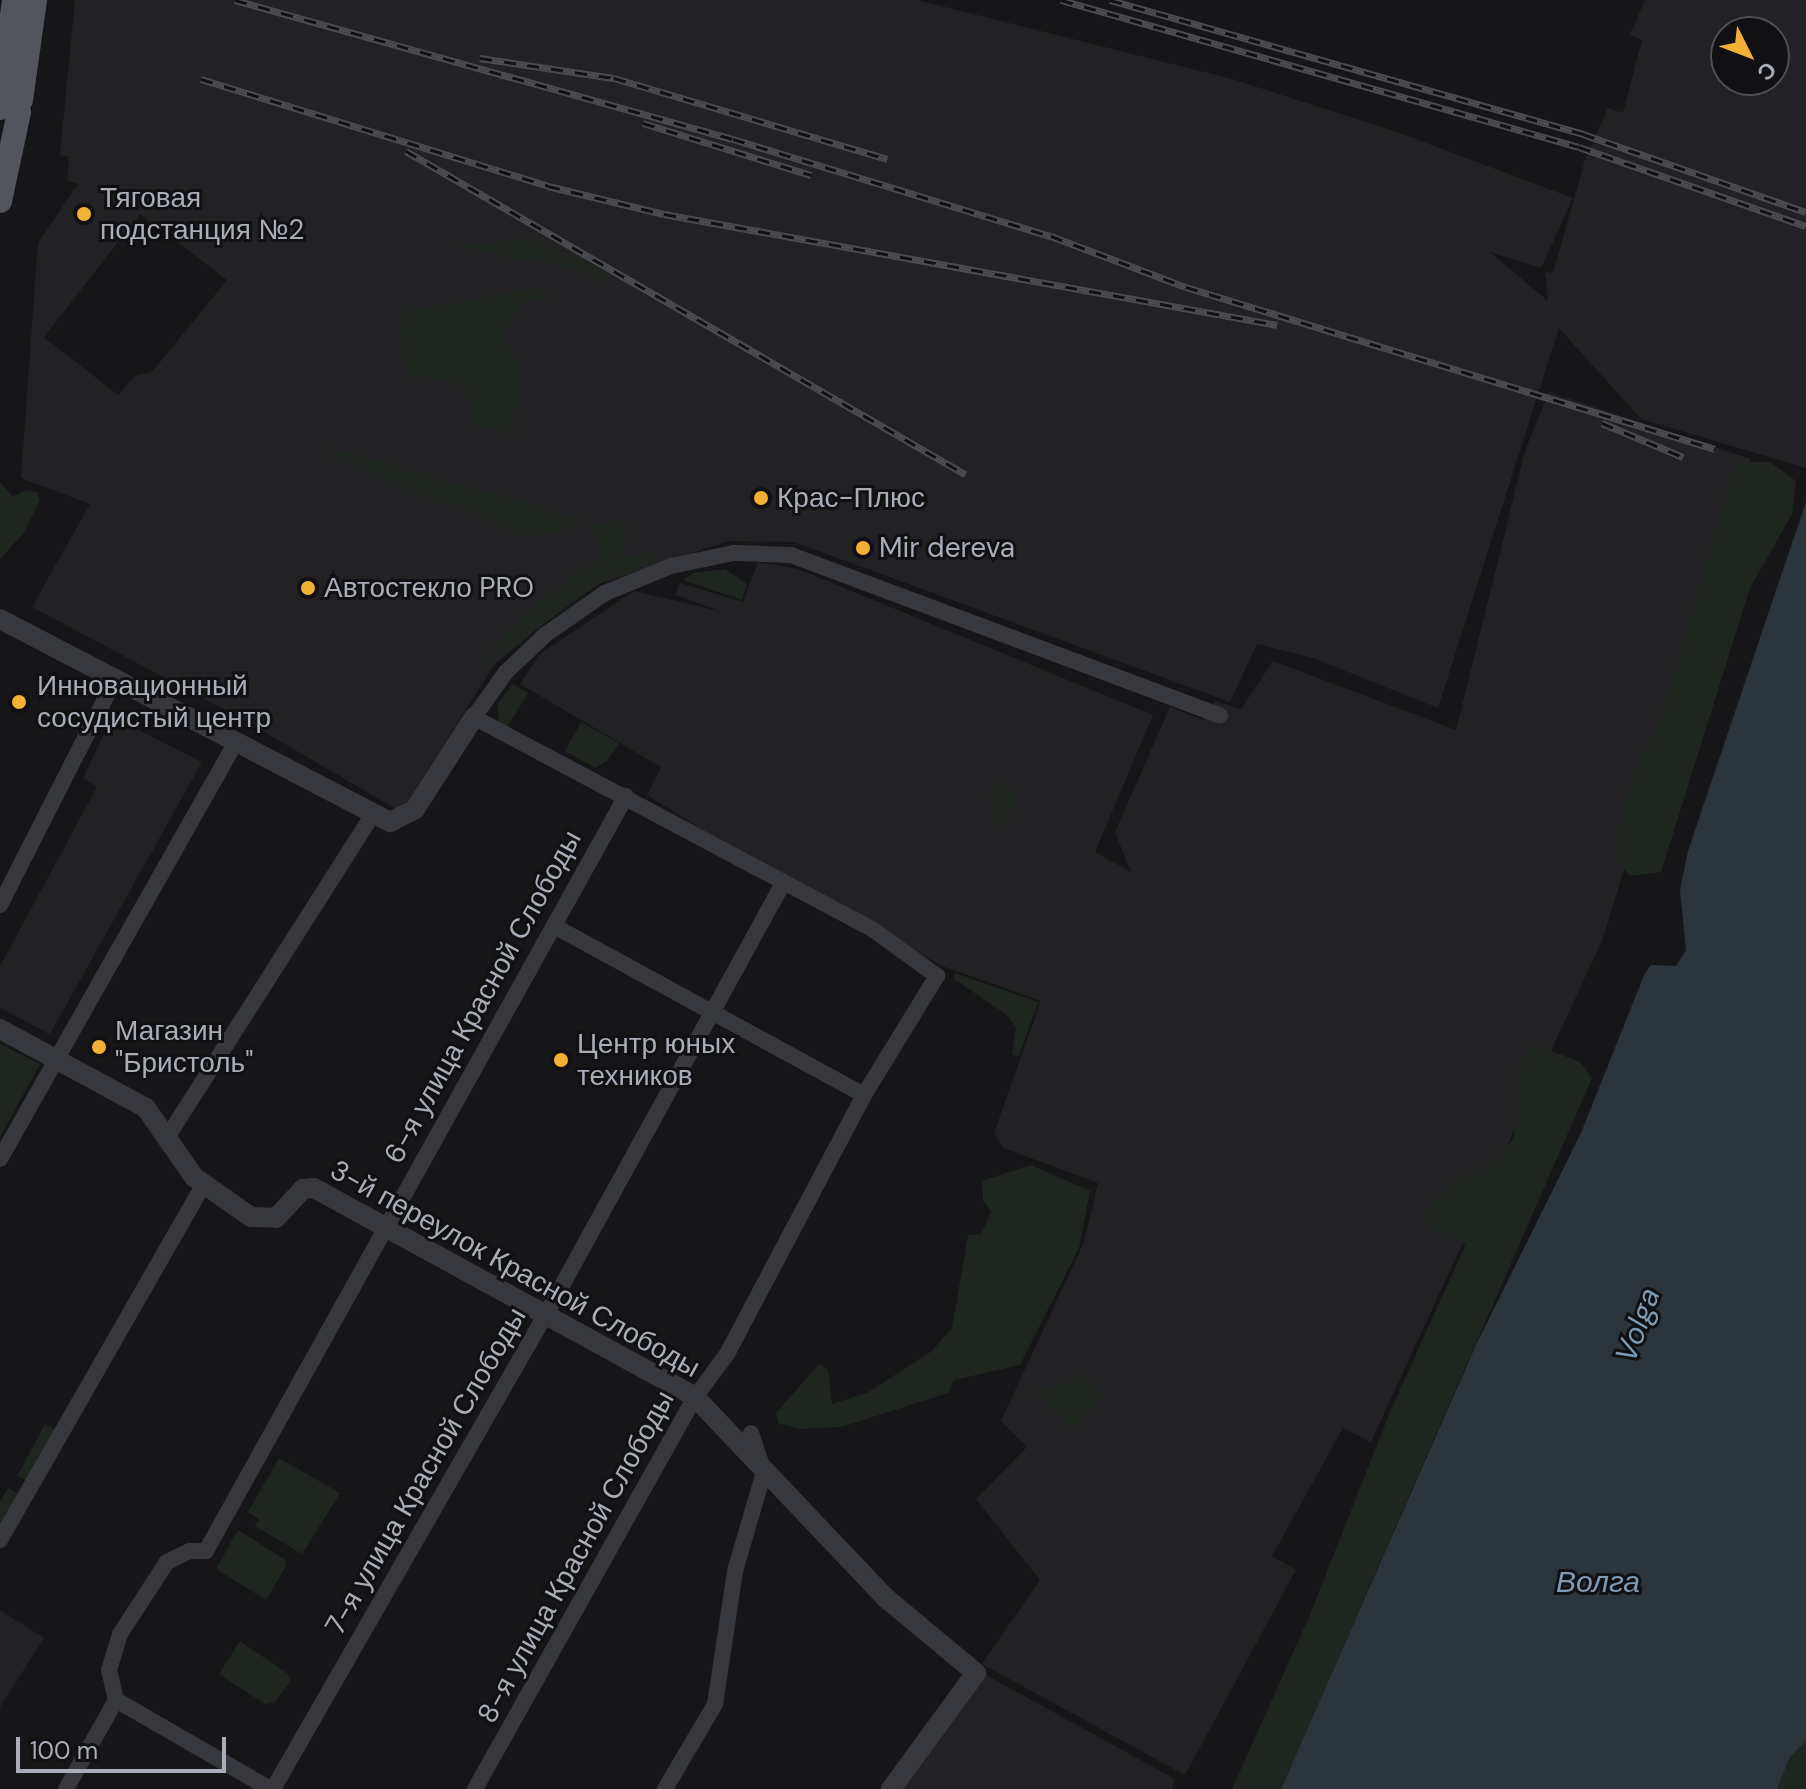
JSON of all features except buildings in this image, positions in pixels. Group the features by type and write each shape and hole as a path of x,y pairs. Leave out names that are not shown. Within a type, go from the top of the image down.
{"main road":[{"path":"13,107 14,0"},
{"path":"0,201 13,107 35,0"}],"street":[{"path":"0,619 390,822 412,813 506,672 536,644 605,593 671,566 734,553 791,555 1220,715"},
{"path":"0,905 115,679"},
{"path":"474,717 783,883"},
{"path":"0,1159 236,742"},
{"name":"6-я улица Красной Слободы","path":"116,1700 109,1670 120,1634 167,1562 190,1551 206,1551 383,1226 626,796"},
{"path":"168,1136 373,814"},
{"name":"8-я улица Красной Слободы","path":"475,1789 695,1397 727,1354 864,1095 937,976 872,929 783,883"},
{"name":"7-я улица Красной Слободы","path":"272,1789 544,1318 783,883"},
{"path":"554,926 864,1095"},
{"name":"3-й переулок Красной Слободы","path":"0,1029 140,1104 168,1136 203,1185 263,1221 280,1215 301,1190 312,1187 544,1318 695,1397 887,1599 976,1673 891,1789"},
{"path":"0,1540 203,1185"},
{"path":"665,1789 715,1704 735,1571 764,1472 751,1433"},
{"path":"66,1789 116,1700 272,1789"}],"shaded area":[{"path":"75,0 917,0 1232,79 1397,132 1573,198 1541,268 1490,252 1548,301 1545,272 1553,273 1585,160 1608,108 1623,113 1642,40 1630,35 1645,0 1806,0 1806,468 1641,419 1559,328 1438,708 1313,658 1257,644 1230,702 794,542 728,541 599,584 549,619 494,665 401,812 244,720 32,607 90,504 21,478 38,243 78,184 67,180 69,157 60,155","holes":["140,214 227,280 152,372 135,376 118,395 44,337"]},
{"path":"529,235 611,276 608,281 538,257 534,262 449,244 502,243"},
{"path":"527,289 547,289 550,298 525,301 500,334 522,366 513,436 468,422 470,398 458,384 411,376 403,362 399,324 409,306 425,309"},
{"path":"1549,392 1751,459 1603,938 1371,1442 1343,1428 1272,1556 1296,1570 1185,1775 982,1664 1040,1580 976,1499 1027,1447 1001,1421 1084,1242 1098,1183 1004,1148 994,1133 1041,1001 942,966 712,836 647,795 661,767 520,684 540,654 634,591 723,612 675,595 680,583 743,602 758,562 798,569 1153,715 1095,852 1131,872 1115,832 1170,707 1203,720 1215,701 1241,709 1273,661 1456,730 1525,451"},
{"path":"327,447 607,526 610,520 626,522 622,559 647,552 659,560 599,583 484,668 482,661 534,606 601,556 593,528 584,521 571,523 562,533 518,535 471,511 414,494 333,456"},
{"path":"1736,462 1770,462 1796,481 1792,514 1750,588 1661,872 1631,876 1617,863 1621,816 1636,766 1656,733"},
{"path":"0,482 13,497 25,490 37,492 40,501 23,534 0,559"},
{"path":"725,569 747,584 742,600 683,580 694,573"},
{"path":"513,684 528,693 507,727 499,722 497,705"},
{"path":"112,717 202,762 50,1034 0,1008 0,966 97,787 83,778"},
{"path":"581,722 619,743 607,761 595,768 565,751"},
{"path":"995,779 1017,796 1004,828 992,821 995,804 990,795"},
{"path":"955,973 1038,1002 1019,1056 1012,1055 1016,1028 1007,1015 954,979"},
{"path":"1531,1043 1580,1062 1592,1078 1281,1789 1232,1789 1309,1617 1392,1407 1466,1244 1431,1228 1423,1213 1446,1187 1491,1165 1514,1138 1518,1073"},
{"path":"0,1044 40,1064 0,1137"},
{"path":"1031,1165 1090,1191 1079,1248 1020,1365 954,1380 948,1393 841,1427 801,1429 778,1423 776,1413 819,1364 828,1370 832,1404 867,1393 932,1351 952,1328 968,1235 981,1234 991,1212 983,1200 982,1181"},
{"path":"1084,1375 1103,1393 1073,1432 1034,1392"},
{"path":"45,1424 58,1431 31,1483 17,1476"},
{"path":"279,1458 340,1493 302,1554 255,1526 259,1519 248,1512"},
{"path":"8,1488 22,1496 0,1534 0,1502"},
{"path":"238,1530 284,1559 286,1566 266,1600 216,1569"},
{"path":"0,1610 44,1638 0,1707"},
{"path":"240,1641 288,1674 290,1682 275,1702 265,1704 219,1674"},
{"path":"984,1674 1175,1779 1172,1789 902,1789"},
{"path":"1806,1741 1806,1789 1777,1789 1790,1757"}],"water":[{"name":"Волга","path":"1806,502 1806,1741 1790,1757 1777,1789 1281,1789 1476,1345 1581,1133 1645,973 1651,965 1676,966 1686,950 1680,890 1688,851"}],"railway":[{"path":"235,0 733,139 1051,236 1186,287 1715,449"},
{"path":"1061,0 1579,147 1806,226"},
{"path":"1110,0 1583,134 1806,212"},
{"path":"480,58 614,78 887,159"},
{"path":"201,79 548,186 664,214 1277,325"},
{"path":"643,123 811,175"},
{"path":"406,151 965,474"},
{"path":"1602,423 1683,457"}],"place":[{"name":"Тяговая подстанция №2","path":"84,214"},
{"name":"Крас-Плюс","path":"761,498"},
{"name":"Mir dereva","path":"863,548"},
{"name":"Автостекло PRO","path":"308,588"},
{"name":"Инновационный сосудистый центр","path":"19,702"},
{"name":"Магазин \"Бристоль\"","path":"99,1047"},
{"name":"Центр юных техников","path":"561,1060"}],"water label":[{"name":"Volga","path":"1638,1325"}]}
